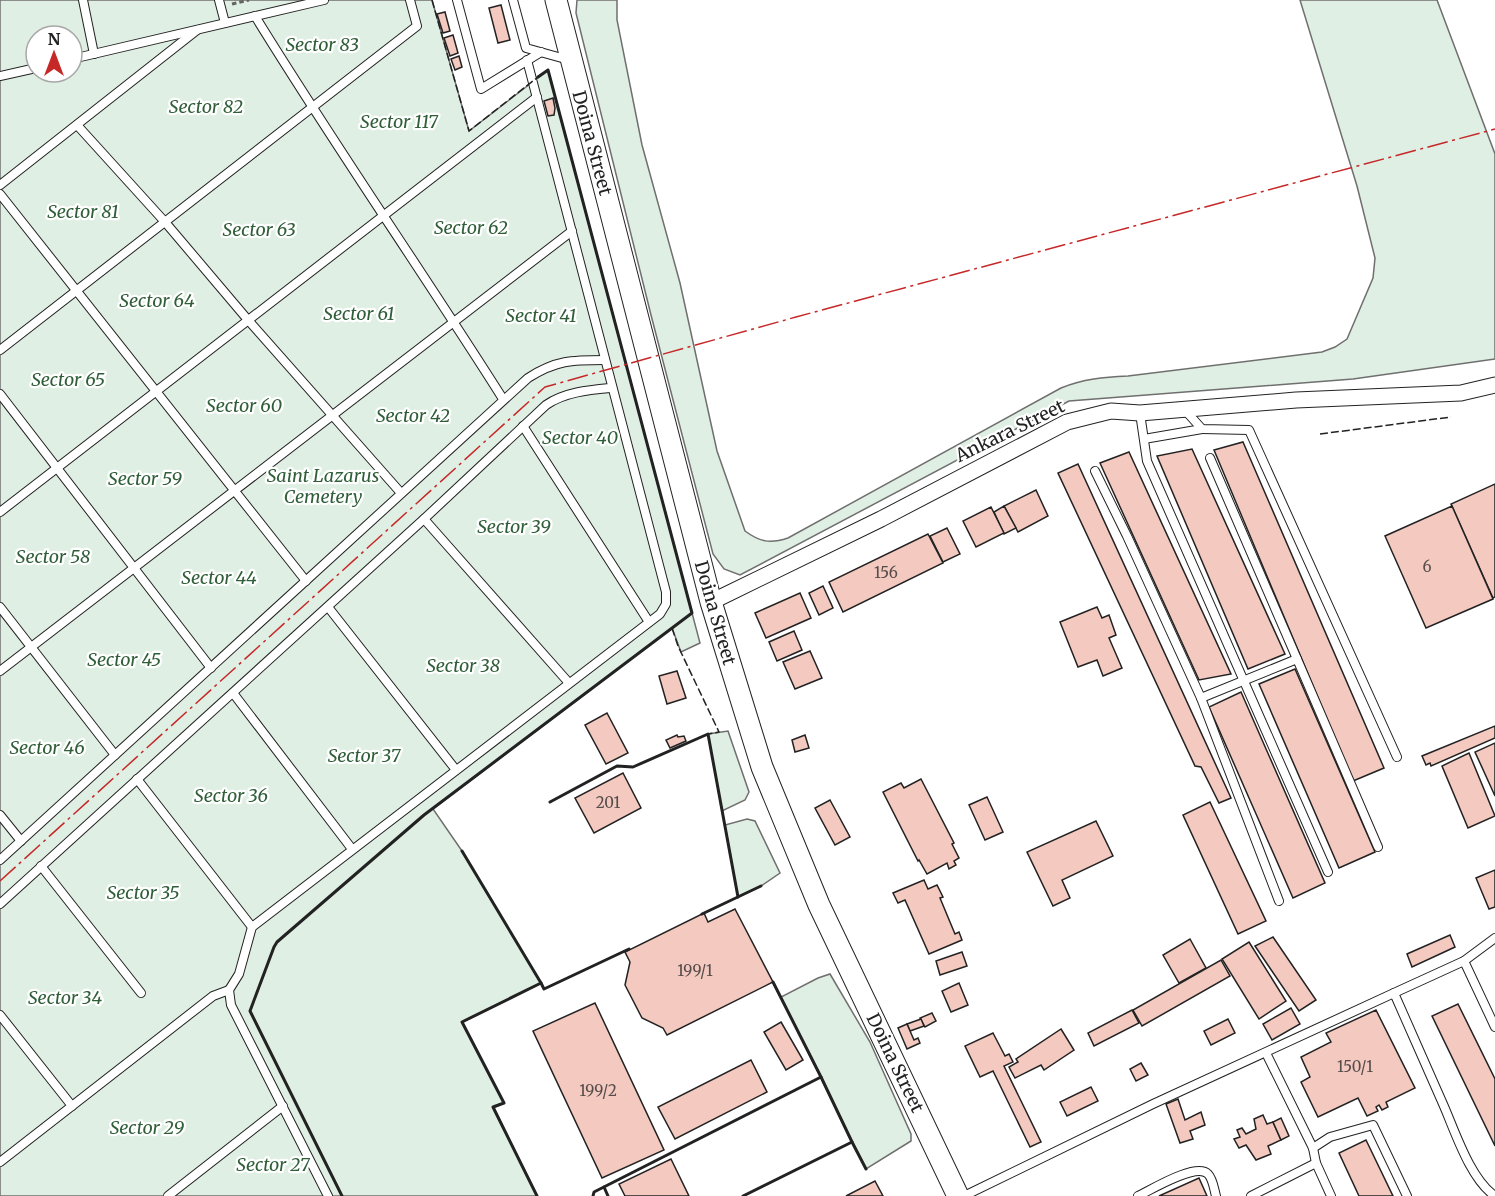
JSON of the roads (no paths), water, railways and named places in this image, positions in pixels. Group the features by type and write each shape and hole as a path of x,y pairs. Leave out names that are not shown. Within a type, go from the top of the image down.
{"main road":[{"name":"Doina Street","path":"556,0 711,602 762,767 819,905 958,1196"}],"street":[{"name":"Ankara Street","path":"711,602 881,519 1067,422 1111,411 1140,413 1296,400 1461,393 1495,385"}],"lane":[{"path":"83,0 94,54"},
{"path":"219,0 225,23"},
{"path":"84,56 324,0"},
{"path":"0,350 417,26 411,0"},
{"path":"457,0 481,89 541,52"},
{"path":"513,0 526,48 571,60"},
{"path":"255,16 312,108 503,399"},
{"path":"0,185 199,29"},
{"path":"0,1162 213,996 229,990 239,974 252,927 664,609 667,598 528,60"},
{"path":"0,76 24,71"},
{"path":"0,512 537,97"},
{"path":"77,125 165,222 401,493"},
{"path":"0,194 306,581"},
{"path":"0,671 572,231"},
{"path":"0,860 528,378 549,366 581,360 604,360"},
{"path":"0,904 555,399 588,390 612,388"},
{"path":"0,394 211,668"},
{"path":"1184,409 1202,429"},
{"path":"1140,413 1147,461 1328,872"},
{"path":"523,426 650,622"},
{"path":"1144,439 1202,429 1249,430 1397,757"},
{"path":"1210,458 1378,847"},
{"path":"1095,471 1201,698 1279,901"},
{"path":"424,519 569,683"},
{"path":"0,607 115,755"},
{"path":"328,607 456,770"},
{"path":"1201,698 1297,659"},
{"path":"233,693 352,849"},
{"path":"137,779 252,927"},
{"path":"0,815 21,841"},
{"path":"41,866 141,993"},
{"path":"964,1196 1142,1109 1464,961 1495,938"},
{"path":"1464,961 1495,1027"},
{"path":"229,990 231,1005 328,1196"},
{"path":"1394,993 1466,1155 1487,1191 1495,1196"},
{"path":"0,1015 72,1106"},
{"path":"1266,1053 1313,1148 1316,1163 1331,1196"},
{"path":"168,1196 283,1106"},
{"path":"1313,1148 1330,1137 1373,1125 1407,1196"},
{"path":"1251,1196 1316,1163"},
{"path":"1138,1196 1187,1172 1194,1171 1205,1171 1209,1174 1216,1196"}],"park label":[{"name":"Sector 83","path":"322,45"},
{"name":"Sector 82","path":"206,107"},
{"name":"Sector 117","path":"399,122"},
{"name":"Sector 81","path":"83,212"},
{"name":"Sector 62","path":"471,228"},
{"name":"Sector 63","path":"259,230"},
{"name":"Sector 64","path":"157,301"},
{"name":"Sector 61","path":"359,314"},
{"name":"Sector 41","path":"541,316"},
{"name":"Sector 65","path":"68,380"},
{"name":"Sector 60","path":"244,406"},
{"name":"Sector 42","path":"413,416"},
{"name":"Sector 40","path":"580,438"},
{"name":"Sector 59","path":"145,479"},
{"name":"Saint Lazarus Cemetery","path":"323,486"},
{"name":"Sector 39","path":"514,527"},
{"name":"Sector 58","path":"53,557"},
{"name":"Sector 44","path":"219,578"},
{"name":"Sector 45","path":"124,660"},
{"name":"Sector 38","path":"463,666"},
{"name":"Sector 46","path":"47,748"},
{"name":"Sector 37","path":"364,756"},
{"name":"Sector 36","path":"231,796"},
{"name":"Sector 35","path":"143,893"},
{"name":"Sector 34","path":"65,998"},
{"name":"Sector 29","path":"147,1128"},
{"name":"Sector 27","path":"273,1165"}]}
